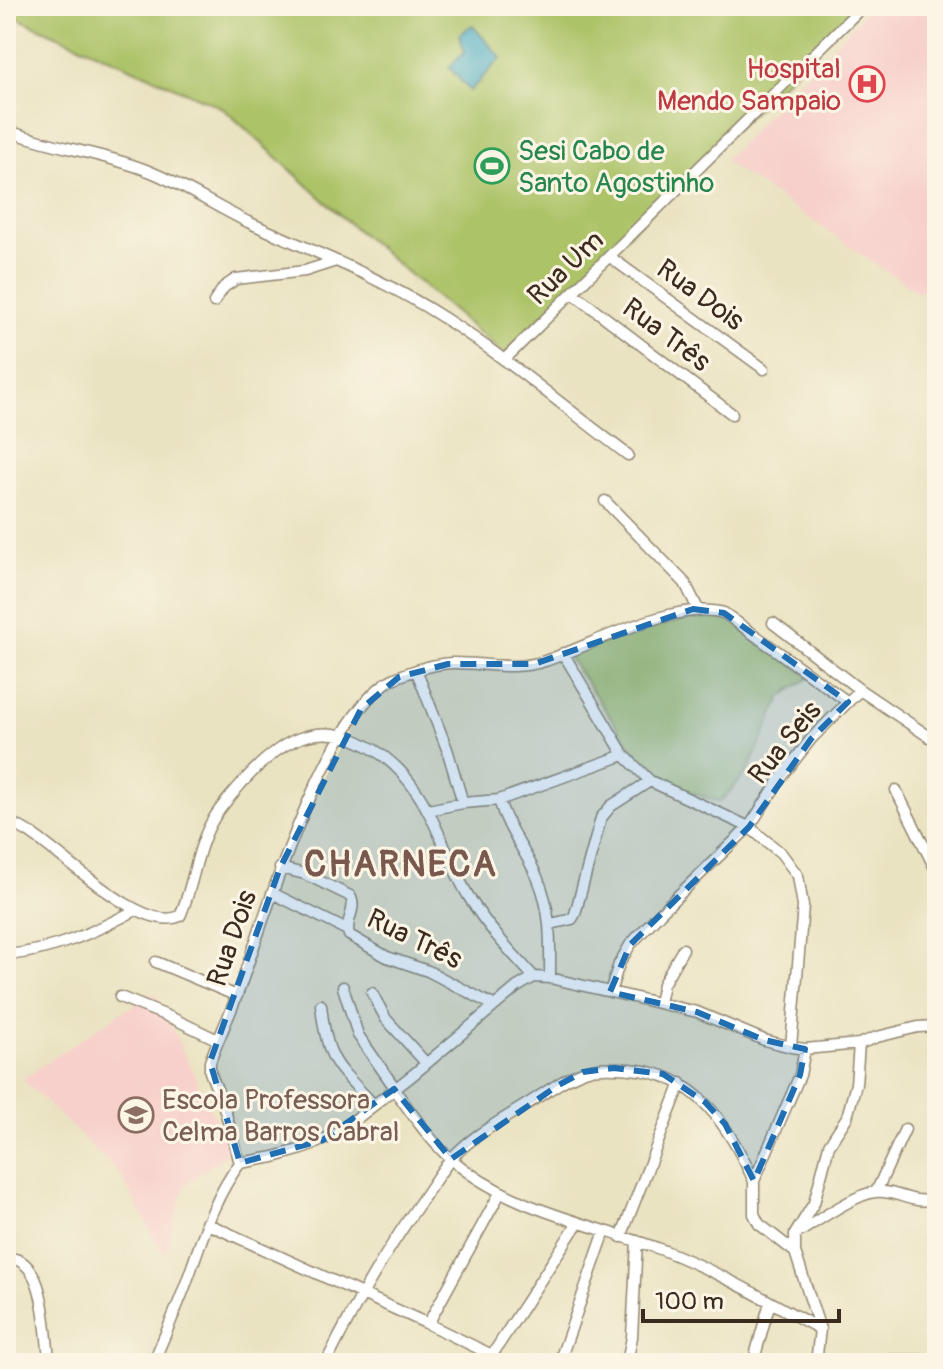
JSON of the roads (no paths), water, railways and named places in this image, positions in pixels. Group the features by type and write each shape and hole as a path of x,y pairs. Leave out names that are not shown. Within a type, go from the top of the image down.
{"street":[{"name":"Rua Um","path":"504,360 863,6"},
{"path":"6,130 31,140 122,161 336,261 431,311 504,360 628,455"},
{"name":"Rua Dois","path":"610,257 764,369"},
{"path":"214,302 224,287 236,279 305,271 336,261"},
{"name":"Rua Três","path":"573,293 732,414"},
{"path":"605,501 679,576 698,609 724,613 848,702"},
{"name":"Rua Dois","path":"240,1163 210,1072 210,1062 237,996 280,868 343,734 361,709 384,685 399,677 448,664 497,668 534,664 619,631 698,609"},
{"path":"773,623 860,690 937,742"},
{"path":"563,653 624,755 650,781 749,827 781,853 798,876 803,906 791,1047"},
{"path":"417,672 447,749 463,803"},
{"name":"Rua Seis","path":"610,992 619,964 630,945 749,827 811,739 860,690"},
{"path":"6,820 33,834 96,884 136,910 148,916 169,919 180,916 215,816 255,769 276,752 305,736 324,732 343,734 385,756 412,785 428,810 467,895 534,977"},
{"path":"428,810 499,800 624,755"},
{"path":"551,924 567,921 575,914 601,818 611,806 650,781"},
{"path":"896,790 937,872"},
{"path":"499,800 507,827 537,878 551,924 550,978"},
{"name":"Rua Três","path":"280,868 305,874 352,898 349,935 387,957 428,971 493,1005"},
{"path":"272,893 347,930"},
{"path":"6,955 57,946 92,933 136,910"},
{"path":"659,1003 663,984 683,949"},
{"path":"156,962 237,996"},
{"path":"153,1363 183,1291 206,1223 226,1182 240,1163 274,1157 338,1133 493,1005 534,977 697,1012 764,1040 805,1049 859,1044 918,1027 937,1026"},
{"path":"343,987 358,1035 394,1088 451,1159 500,1193 577,1224 637,1241 693,1262 820,1329"},
{"path":"372,993 386,1019 426,1063"},
{"path":"120,997 218,1040"},
{"path":"321,1005 328,1052 373,1104"},
{"path":"816,1363 820,1329 795,1252 795,1234 814,1203 829,1145 847,1117 856,1084 859,1044"},
{"path":"795,1252 755,1219 754,1181 800,1075 805,1049"},
{"path":"326,1363 360,1294 451,1159 483,1131 583,1072 636,1069 663,1074 681,1083 705,1102 725,1124 754,1181"},
{"path":"621,1237 681,1083"},
{"path":"876,1192 905,1129"},
{"path":"795,1234 848,1203 876,1192 926,1202 937,1197"},
{"path":"428,1324 500,1193"},
{"path":"206,1223 428,1324 492,1355 501,1363"},
{"path":"492,1355 577,1224"},
{"path":"559,1363 605,1231"},
{"path":"627,1363 632,1337 637,1241"},
{"path":"6,1258 12,1257 24,1263 36,1279 50,1363"},
{"path":"753,1363 770,1302"},
{"path":"847,1363 937,1360"}],"water":[{"path":"472,25 501,58 470,91 449,67 465,52 459,35"}],"place":[{"name":"Hospital Mendo Sampaio","path":"867,84"},
{"name":"Sesi Cabo de Santo Agostinho","path":"492,166"},
{"name":"Escola Professora Celma Barros Cabral","path":"136,1115"}],"district":[{"name":"CHARNECA","path":"401,863"}]}
